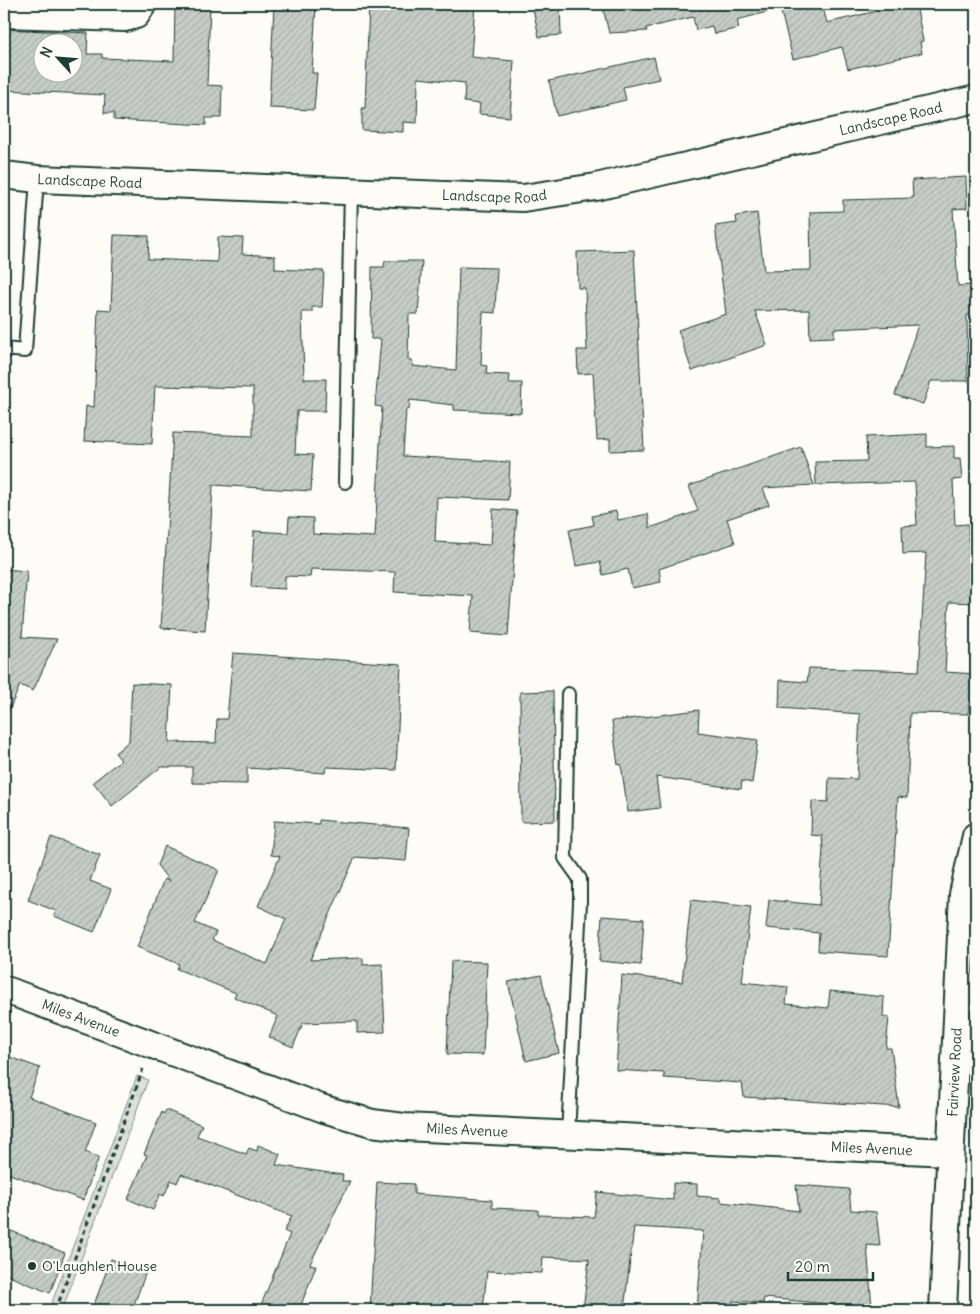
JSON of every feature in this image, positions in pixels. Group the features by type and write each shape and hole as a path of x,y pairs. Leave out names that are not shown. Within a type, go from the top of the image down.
{"street":[{"path":"4,14 125,18 136,15 143,4"},
{"name":"Landscape Road","path":"4,176 37,179 523,198 557,194 976,100"},
{"name":"Fairview Road","path":"943,1310 963,894 976,836"},
{"name":"Miles Avenue","path":"6,990 324,1109 372,1122 404,1127 950,1152"}],"lane":[{"path":"4,349 25,351 37,179"},
{"path":"345,482 352,190"},
{"path":"568,694 564,858 580,879 580,903 568,1135"}],"path":[{"path":"56,1310 152,1045"}],"green space":[{"path":"137,1076 148,1080 62,1310 49,1310"}],"building":[{"path":"175,4 210,4 207,85 222,86 221,118 206,118 206,125 114,120 114,113 104,113 105,95 4,90 4,29 67,32 32,32 32,82 82,82 82,33 88,33 87,54 102,54 102,58 174,61"},
{"path":"281,4 316,4 312,73 317,73 314,110 269,108 274,6 281,6"},
{"path":"369,4 475,4 471,57 514,61 510,117 479,114 480,104 464,102 465,83 418,78 417,123 403,122 403,132 362,130 362,108 365,108"},
{"path":"532,4 560,4 561,35 539,37"},
{"path":"602,4 766,4 767,12 737,20 739,28 714,34 712,26 696,30 693,17 646,28 647,31 609,33"},
{"path":"779,4 822,4 827,23 906,4 916,4 923,41 920,42 922,53 848,69 842,47 793,59"},
{"path":"654,57 659,79 623,87 626,100 557,116 549,81"},
{"path":"966,177 967,208 953,209 958,286 971,285 972,315 967,315 968,381 931,381 923,404 895,395 918,325 834,329 834,337 810,338 809,310 755,311 767,345 692,371 678,330 726,314 715,226 737,223 736,216 757,213 764,271 811,270 810,212 843,211 843,200 913,198 912,180"},
{"path":"114,235 149,236 148,259 217,262 218,237 243,238 242,254 275,256 275,269 324,271 322,307 312,307 312,312 302,312 304,379 326,379 325,411 297,411 295,454 313,455 311,491 213,485 205,631 161,628 173,433 253,436 253,388 155,386 152,444 84,441 86,406 94,407 98,309 111,310"},
{"path":"634,250 644,450 610,451 610,439 597,440 593,373 578,374 577,350 587,350 585,288 578,288 577,252"},
{"path":"385,261 422,261 418,314 409,314 408,360 413,361 412,366 456,370 459,267 497,268 495,313 483,312 481,365 487,366 486,374 510,375 509,383 522,383 521,413 454,410 454,405 410,400 409,410 406,409 403,456 510,462 508,500 437,497 435,542 491,545 493,509 517,511 508,636 470,633 473,596 394,592 395,572 311,569 310,577 285,576 285,589 251,587 254,531 288,533 289,517 313,518 313,534 375,537 382,407 375,406 381,339 371,339 372,267 384,267"},
{"path":"927,434 927,447 954,446 954,458 960,458 962,479 953,480 955,525 968,524 970,564 976,564 976,603 949,602 945,672 976,674 974,703 969,703 968,714 910,713 907,798 898,797 888,956 818,951 819,933 766,928 769,900 819,905 823,849 822,836 811,835 812,801 828,802 829,778 857,779 860,714 779,708 780,680 807,682 809,668 919,671 926,553 903,554 902,526 917,525 915,482 816,485 815,462 867,461 866,437"},
{"path":"801,447 814,485 763,488 769,505 727,519 735,543 659,569 661,582 632,588 628,569 603,575 600,562 576,566 569,530 594,525 592,516 616,511 618,520 648,514 650,528 698,511 689,486"},
{"path":"4,569 27,571 22,637 57,639 33,691 20,685 4,722"},
{"path":"233,653 401,664 396,770 326,767 325,773 247,768 247,784 192,783 192,767 161,767 112,806 93,782 121,760 115,753 129,741 132,683 172,685 169,742 216,743 217,719 227,719"},
{"path":"553,691 555,821 521,822 520,692"},
{"path":"699,710 698,732 758,740 752,783 742,781 741,789 656,777 660,808 628,812 621,764 618,765 612,721"},
{"path":"319,820 409,828 406,861 355,857 310,960 363,958 363,965 382,964 385,1032 357,1033 357,1021 303,1023 293,1047 269,1037 278,1016 234,997 236,993 177,969 179,964 137,947 164,879 169,881 157,865 165,846 219,870 195,923 216,932 212,940 267,964 286,919 258,906 280,856 271,855 274,821 319,824"},
{"path":"51,837 100,855 90,881 111,889 94,932 54,916 56,911 28,900"},
{"path":"691,900 751,907 742,982 788,987 786,1004 828,1008 830,991 884,997 883,1017 889,1017 886,1048 891,1048 899,1107 744,1097 742,1083 664,1078 664,1073 616,1070 622,975 682,982"},
{"path":"602,916 644,919 641,965 599,961"},
{"path":"451,961 487,962 483,1055 447,1054"},
{"path":"541,975 559,1053 526,1061 508,982"},
{"path":"4,1055 40,1068 29,1097 96,1122 85,1152 99,1157 83,1200 4,1172"},
{"path":"166,1110 202,1125 197,1136 246,1154 249,1148 257,1151 258,1145 280,1154 276,1165 343,1175 342,1181 350,1181 310,1264 316,1266 299,1310 259,1310 290,1234 284,1231 292,1216 181,1174 177,1183 171,1180 164,1196 160,1194 153,1210 128,1199 147,1155 144,1154 162,1112 164,1114"},
{"path":"377,1182 414,1184 414,1194 492,1200 492,1208 538,1210 538,1215 594,1217 597,1192 673,1200 673,1183 697,1184 697,1196 721,1198 721,1202 799,1211 796,1185 849,1189 851,1210 876,1212 880,1246 867,1245 872,1308 764,1298 763,1303 733,1301 732,1310 697,1310 703,1231 634,1227 624,1310 583,1310 589,1259 543,1257 542,1273 487,1271 483,1310 370,1310"},
{"name":"O'Laughlen House","path":"4,1228 65,1253 50,1293 4,1274"},
{"path":"111,1259 146,1272 132,1310 92,1310"}],"place":[{"name":"O'Laughlen House","path":"32,1266"}]}
